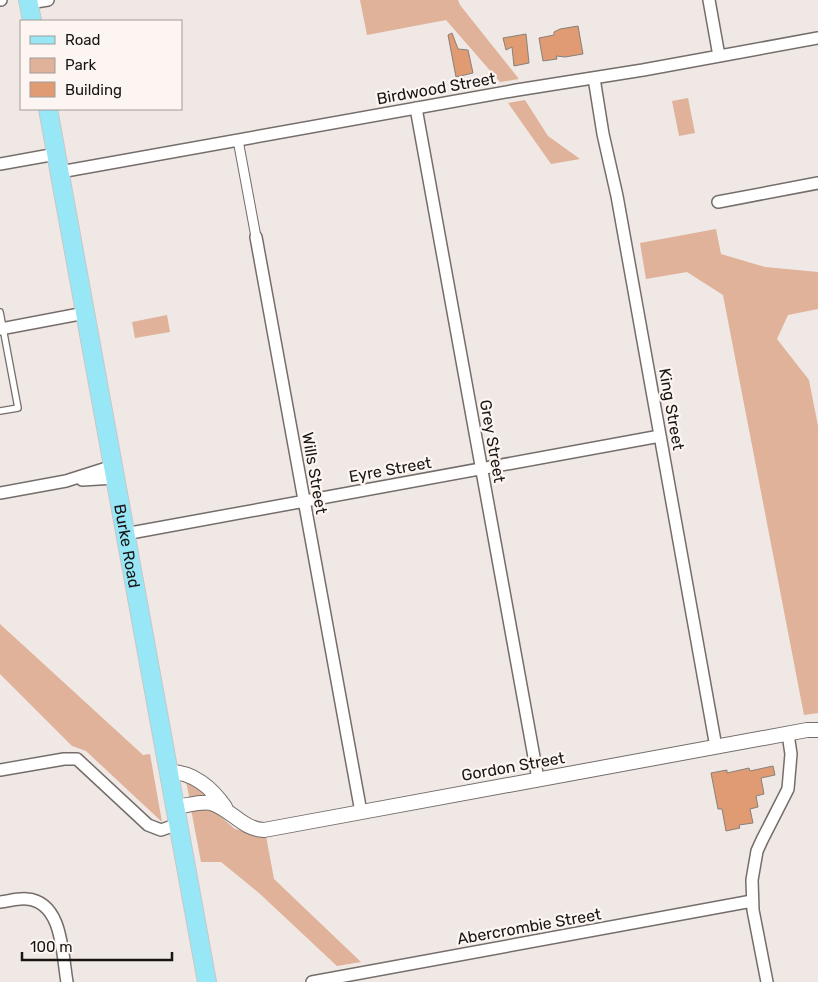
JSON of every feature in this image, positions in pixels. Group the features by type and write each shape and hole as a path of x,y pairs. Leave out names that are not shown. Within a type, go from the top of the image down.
{"main road":[{"path":"29,2 32,20"},
{"name":"Burke Road","path":"48,110 207,982"}],"street":[{"path":"29,2 48,0"},
{"path":"709,0 719,56"},
{"name":"Birdwood Street","path":"60,172 818,38"},
{"name":"King Street","path":"594,78 603,134 619,205 716,747"},
{"name":"Grey Street","path":"416,108 538,780"},
{"name":"Wills Street","path":"238,140 360,812"},
{"path":"0,164 56,154"},
{"path":"718,202 818,183"},
{"path":"2,329 85,313"},
{"name":"Eyre Street","path":"125,534 660,436"},
{"path":"0,493 114,472"},
{"name":"Gordon Street","path":"177,816 209,803 247,826 257,830 264,830 814,728"},
{"path":"767,982 752,901 752,880 757,851 788,789 791,754 788,734"},
{"path":"0,770 64,759 77,759 148,825 161,830 177,816"},
{"name":"Gordon Street","path":"169,772 183,772 196,778 221,801 230,814"},
{"path":"0,902 28,899 39,902 48,909 57,926 67,982"},
{"name":"Abercrombie Street","path":"312,982 752,901"}],"lane":[{"path":"0,312 18,408 0,411"}],"green space":[{"path":"360,0 458,0 519,79 500,82 446,20 367,35"},
{"path":"688,98 695,133 679,136 672,101"},
{"path":"525,100 548,136 580,159 551,164 508,103"},
{"path":"716,229 721,254 765,267 818,272 818,309 788,315 777,339 809,380 818,426 818,713 804,715 723,295 687,272 646,279 640,243"},
{"path":"167,315 170,332 135,338 132,322"},
{"path":"0,624 143,755 150,754 162,822 86,751 72,746 0,674"},
{"path":"185,776 212,796 190,801"},
{"path":"209,807 235,829 266,836 274,879 361,962 337,966 259,893 221,862 201,862 191,809"}],"building":[{"path":"578,26 583,54 565,57 556,56 557,59 543,61 539,38 554,35 554,32 560,29"},
{"path":"452,33 458,49 468,50 473,73 456,77 448,35"},
{"path":"526,34 529,63 514,66 512,47 506,50 503,38"},
{"path":"773,766 775,775 761,778 764,794 756,796 758,807 750,809 753,823 739,825 740,828 726,831 722,809 718,809 711,773 727,770 727,773 749,768 750,771"}]}
